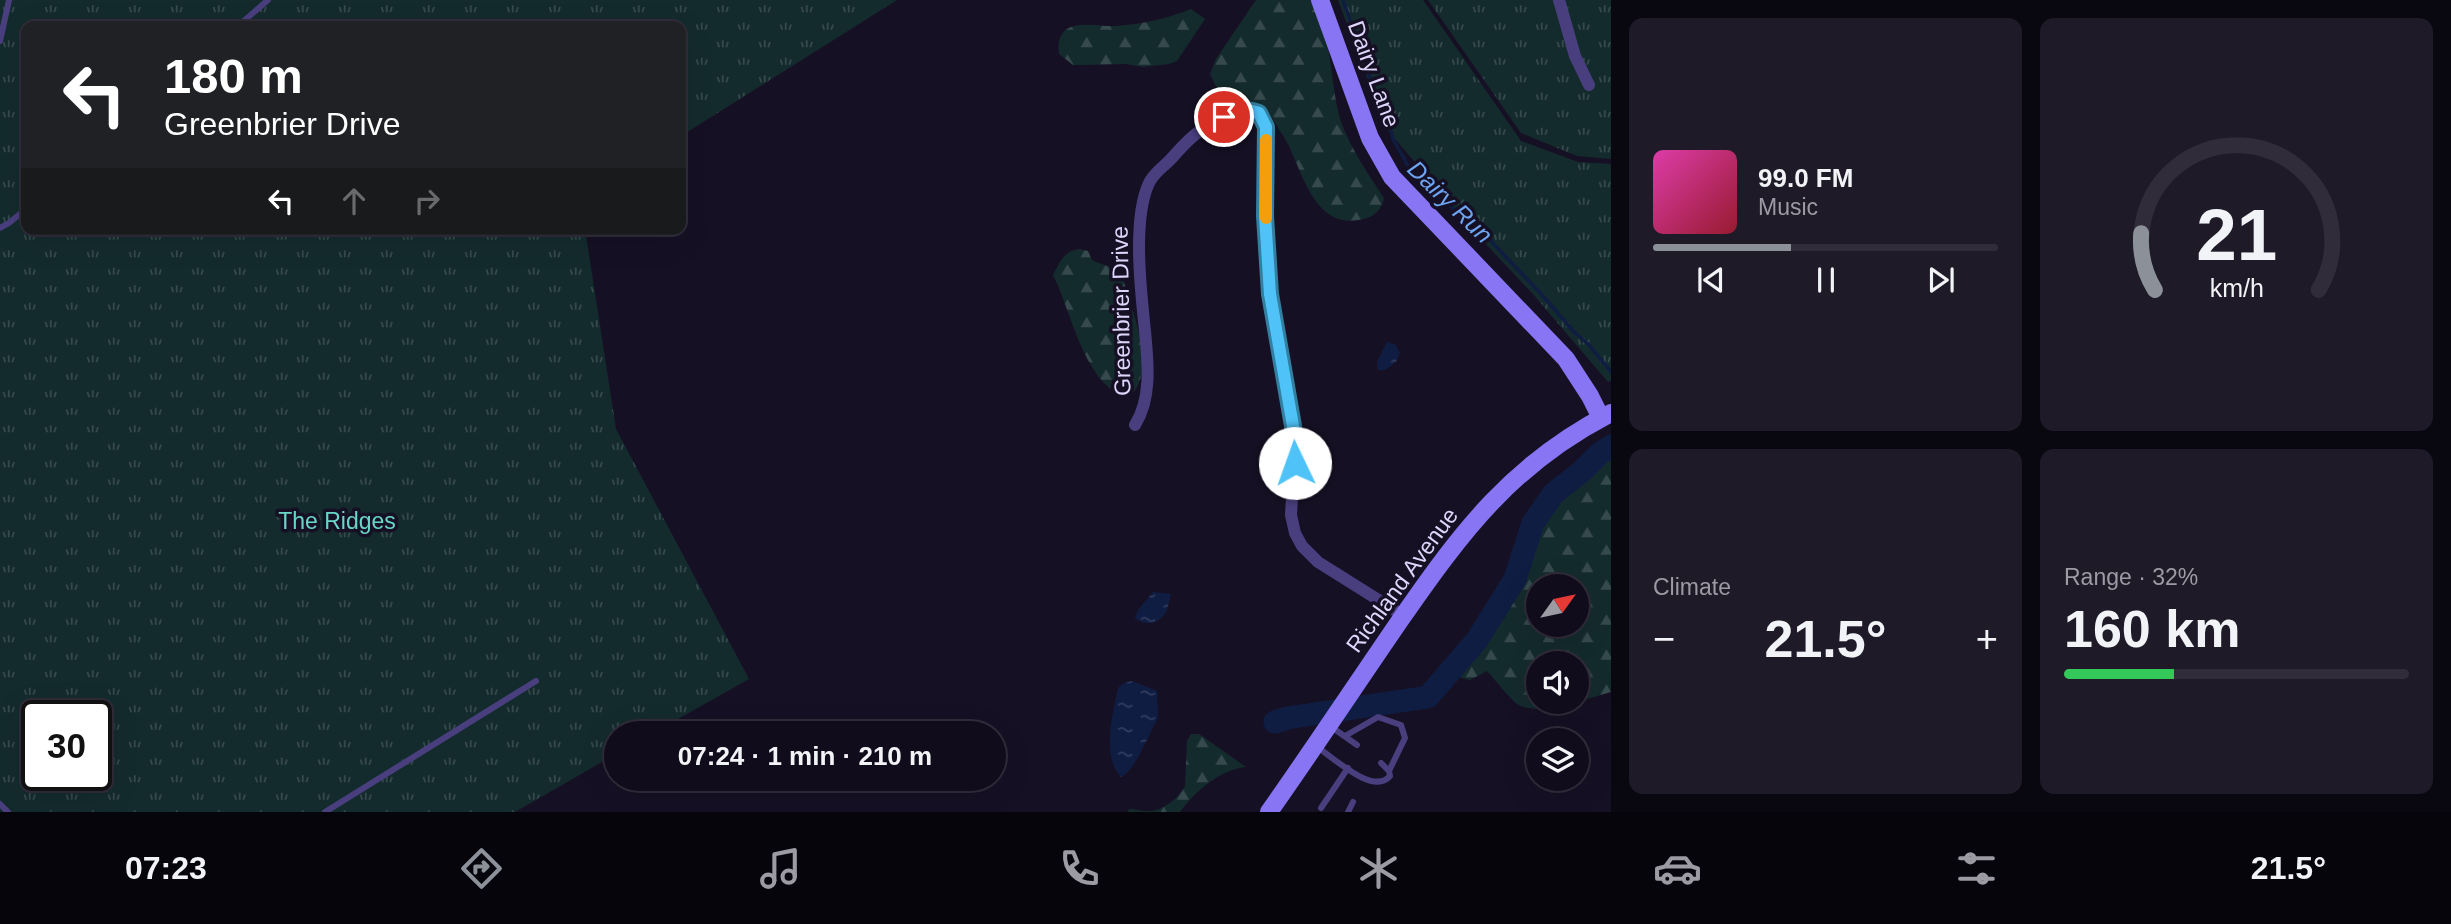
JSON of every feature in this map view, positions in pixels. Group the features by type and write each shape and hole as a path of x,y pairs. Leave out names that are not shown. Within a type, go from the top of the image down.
{"main road":[{"name":"Dairy Lane","path":"1320,0 1370,138 1392,177 1566,359 1606,416"},
{"name":"Richland Avenue","path":"1269,812 1448,552 1501,492 1543,455 1606,416"}],"street":[{"path":"1559,0 1575,56 1590,85"},
{"name":"Greenbrier Drive","path":"1135,425 1143,411 1147,388 1147,344 1140,245 1142,205 1149,182 1200,131 1238,110 1247,109 1259,113 1266,127 1265,216 1270,294 1296,445 1291,515 1295,533 1318,562 1404,616"}],"lane":[{"path":"0,41 9,0"},
{"path":"244,21 268,0"},
{"path":"0,228 21,213"},
{"path":"326,812 536,681"},
{"path":"1315,746 1365,780 1385,782 1405,738 1401,725 1378,718 1345,736"},
{"path":"1329,725 1357,745"},
{"path":"1381,763 1389,771"},
{"path":"1322,811 1348,768"},
{"path":"1348,812 1353,802"},
{"path":"0,804 8,812"}],"green space":[{"name":"The Ridges","path":"0,0 897,0 686,133 686,21 21,21 21,235 586,235 616,429 749,679 674,721 604,721 604,761 515,812 0,812"},
{"path":"1256,0 1311,0 1314,5 1326,35 1341,122 1355,152 1384,198 1381,207 1370,217 1350,221 1336,218 1324,210 1307,186 1288,144 1268,111 1232,100 1222,94 1215,85 1210,74 1216,59"},
{"path":"1338,0 1423,0 1521,141 1578,162 1611,164 1611,381 1608,382 1532,293 1467,224 1386,128"},
{"path":"1428,0 1611,0 1611,159 1577,156 1521,133"},
{"path":"1191,9 1205,19 1177,61 1169,64 1143,67 1126,64 1073,65 1059,54 1060,37 1072,27 1135,24"},
{"path":"1079,249 1088,251 1092,260 1115,270 1121,277 1136,320 1142,366 1135,390 1126,397 1099,377 1089,362 1053,275 1066,255"},
{"path":"1611,441 1611,692 1589,698 1589,651 1526,651 1526,707 1515,702 1487,671 1470,680 1454,676 1447,661 1458,650 1473,643 1484,621 1508,589 1527,527 1536,508 1556,487"},
{"path":"1191,734 1199,734 1246,767 1227,772 1209,783 1180,812 1128,812 1129,809 1153,811 1179,795 1185,786 1187,741"}],"water":[{"path":"1387,342 1396,345 1400,353 1396,362 1385,370 1378,370 1377,362"},
{"path":"1153,592 1171,594 1166,612 1159,620 1151,623 1135,618 1138,610"},
{"path":"1132,681 1157,691 1158,718 1136,760 1121,777 1111,758 1111,722 1118,688"}],"waterway":[{"name":"Dairy Run","path":"1343,0 1376,94 1387,114 1393,139 1411,171 1484,234 1611,372"},
{"path":"1275,722 1428,697 1477,640 1515,579 1533,523 1554,493 1611,446"}],"slow traffic":[{"path":"1266,140 1266,218"}],"route":[{"path":"1224,117 1247,109 1259,113 1266,127 1265,216 1270,294 1296,445 1295,463"}]}
